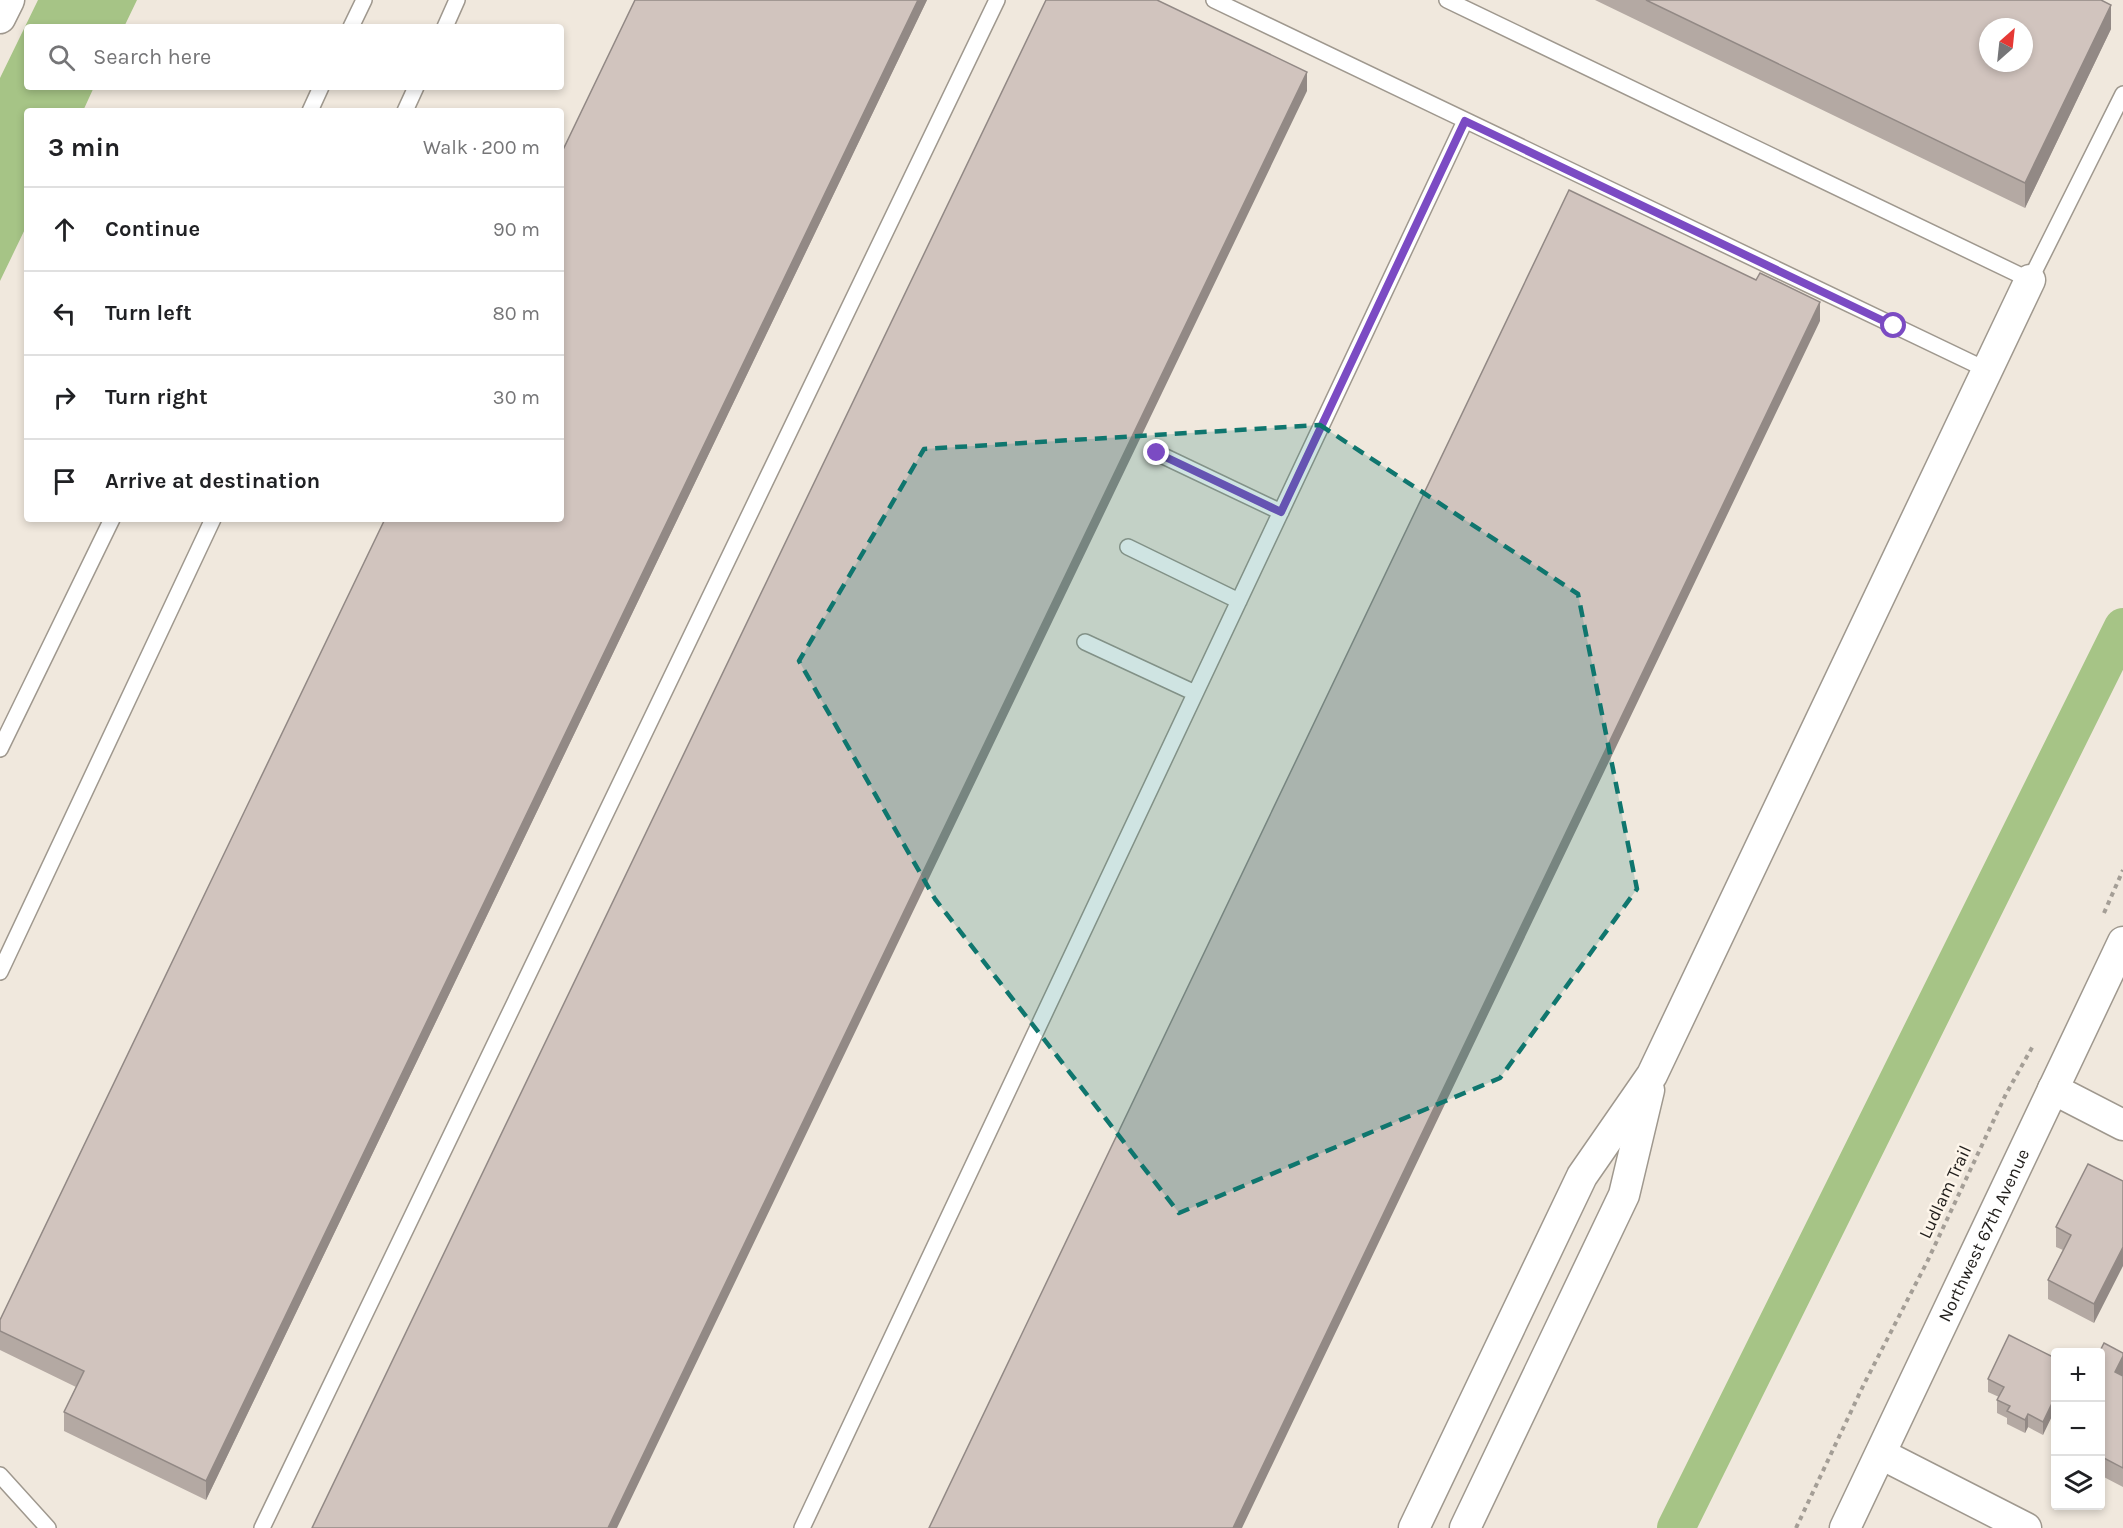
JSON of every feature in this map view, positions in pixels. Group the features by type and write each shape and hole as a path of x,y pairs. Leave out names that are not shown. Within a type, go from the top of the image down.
{"street":[{"path":"0,18 9,0"},
{"path":"1414,1528 1582,1176 1652,1075 2030,280"},
{"name":"Northwest 67th Avenue","path":"1845,1528 2123,942"},
{"path":"1465,1528 1624,1195 1652,1075"},
{"path":"2053,1089 2123,1125"},
{"path":"1881,1454 2026,1528"}],"lane":[{"path":"352,24 364,0"},
{"path":"446,24 458,0"},
{"path":"262,1528 997,0"},
{"path":"1214,0 1987,370"},
{"path":"1447,0 2030,280 2123,94"},
{"path":"311,108 320,90"},
{"path":"406,108 416,90"},
{"path":"801,1528 1465,121"},
{"path":"1157,453 1281,512"},
{"path":"0,749 111,522"},
{"path":"0,972 212,522"},
{"path":"1128,547 1239,601"},
{"path":"1085,642 1196,693"},
{"path":"0,1475 48,1528"}],"path":[{"path":"2103,915 2123,870"},
{"name":"Ludlam Trail","path":"1796,1528 1864,1384 1927,1262 2006,1094 2035,1043"}],"highlighted area":[{"path":"1320,425 1578,594 1637,889 1500,1078 1179,1213 935,899 799,661 924,449"}],"shaded area":[{"path":"38,0 137,0 125,24 26,24"},
{"path":"24,29 24,90 93,90 84,108 24,108 24,231 0,281 0,78"}],"building":[{"path":"635,0 918,0 206,1481 64,1412 84,1371 0,1331 0,1320 384,522 564,522 564,148"},
{"path":"1046,0 1157,0 1307,72 608,1528 312,1528"},
{"path":"1646,0 2101,0 2111,5 2025,183"},
{"path":"1569,190 1756,280 1760,273 1820,302 1233,1528 929,1528"},
{"path":"2088,1164 2123,1181 2123,1247 2094,1304 2048,1280 2071,1235 2056,1227"},
{"path":"2009,1335 2051,1356 2051,1405 2043,1422 2028,1414 2025,1420 2007,1411 2010,1406 1997,1400 2004,1387 1988,1379"},
{"path":"2104,1343 2123,1353 2115,1372 2123,1376 2123,1468 2105,1459 2105,1348 2102,1348"}],"waterway":[{"path":"1676,1528 2123,627"}],"route":[{"path":"1157,453 1281,512 1465,121 1894,326"}]}
